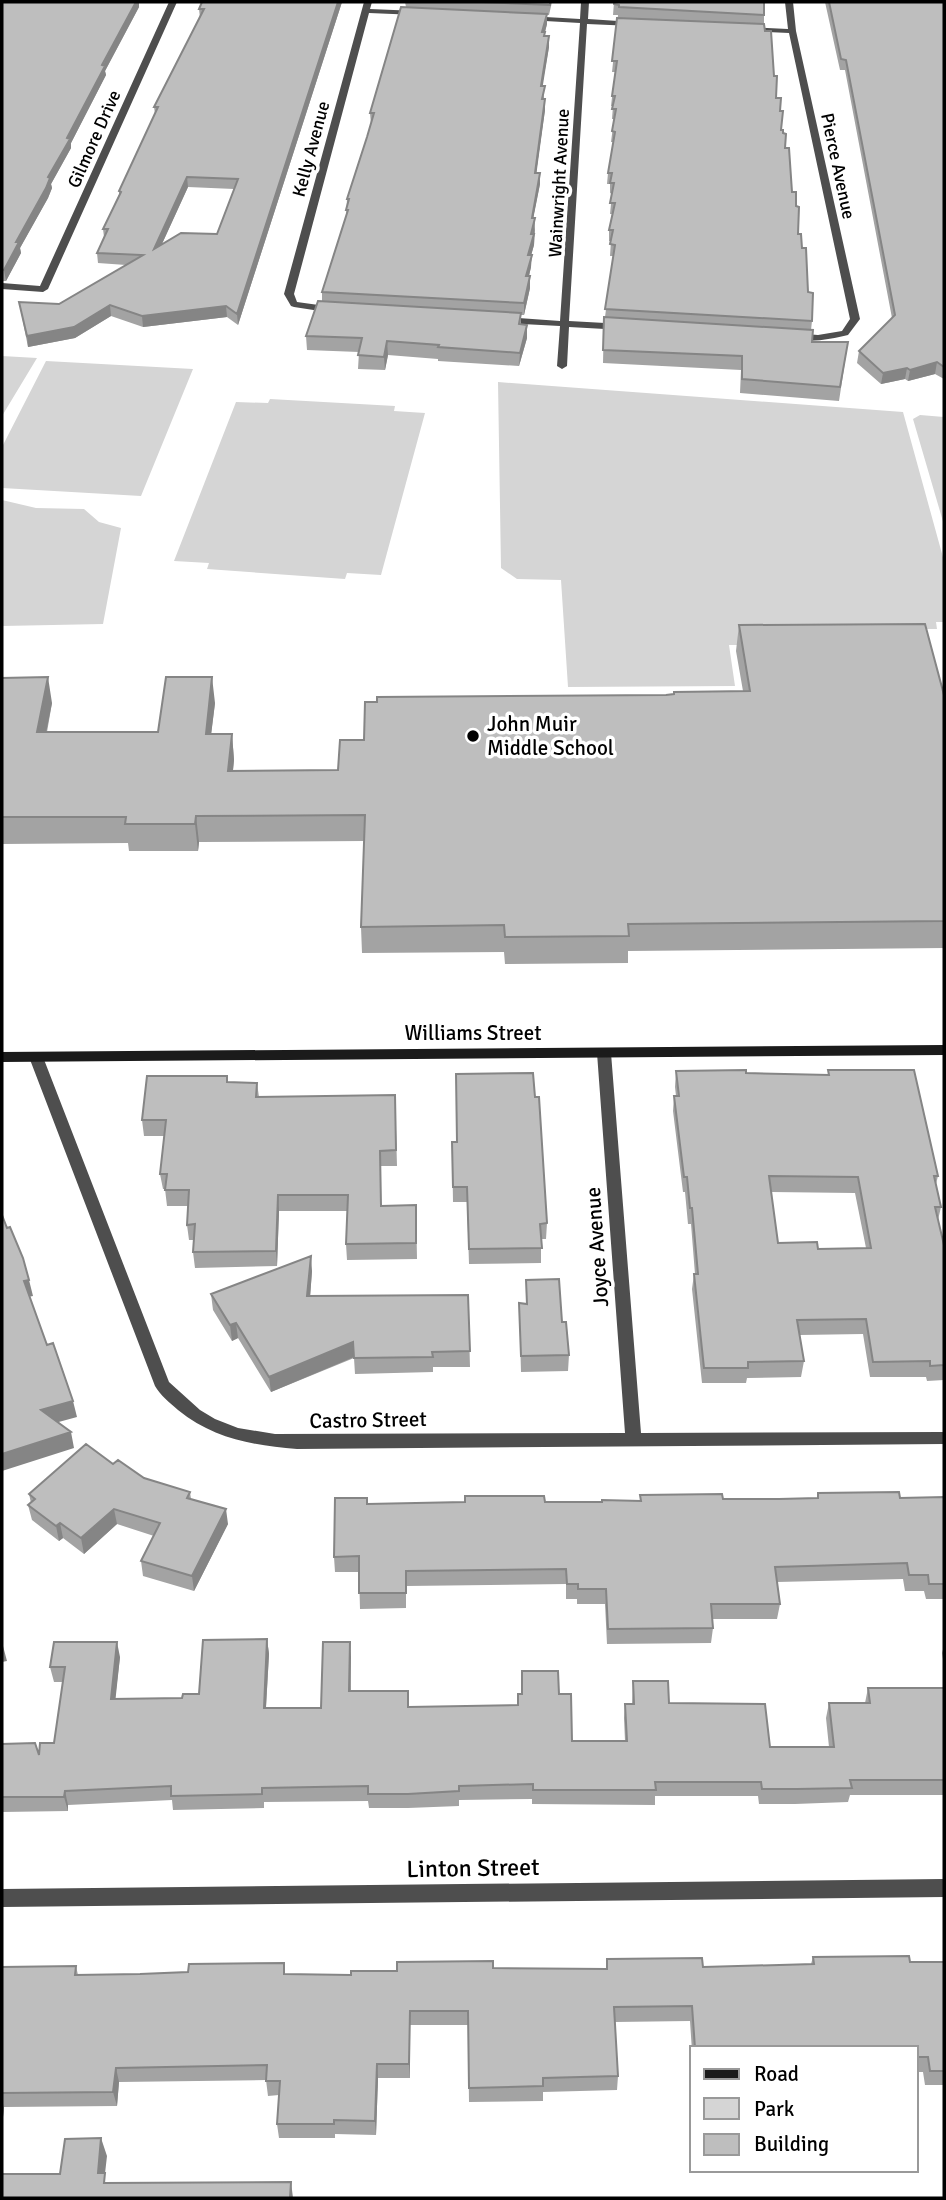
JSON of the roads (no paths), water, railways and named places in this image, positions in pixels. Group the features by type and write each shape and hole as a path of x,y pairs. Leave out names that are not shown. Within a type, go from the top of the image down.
{"street":[{"name":"Gilmore Drive","path":"2,286 43,289 173,2"},
{"name":"Wainwright Avenue","path":"562,366 585,2"},
{"name":"Pierce Avenue","path":"776,335 818,338 845,333 855,319 792,31 789,2"},
{"path":"367,6 422,14"},
{"name":"Kelly Avenue","path":"343,311 294,304 289,294 367,6"},
{"path":"520,18 638,24"},
{"path":"735,29 792,31"},
{"path":"496,319 638,327"},
{"name":"Williams Street","path":"2,1057 944,1050"},
{"name":"Joyce Avenue","path":"604,1053 633,1439"},
{"name":"Castro Street","path":"36,1057 163,1386 190,1413 221,1432 270,1441 944,1438"},
{"name":"Linton Street","path":"2,1898 944,1888"}],"place":[{"name":"John Muir Middle School","path":"473,736"}]}
